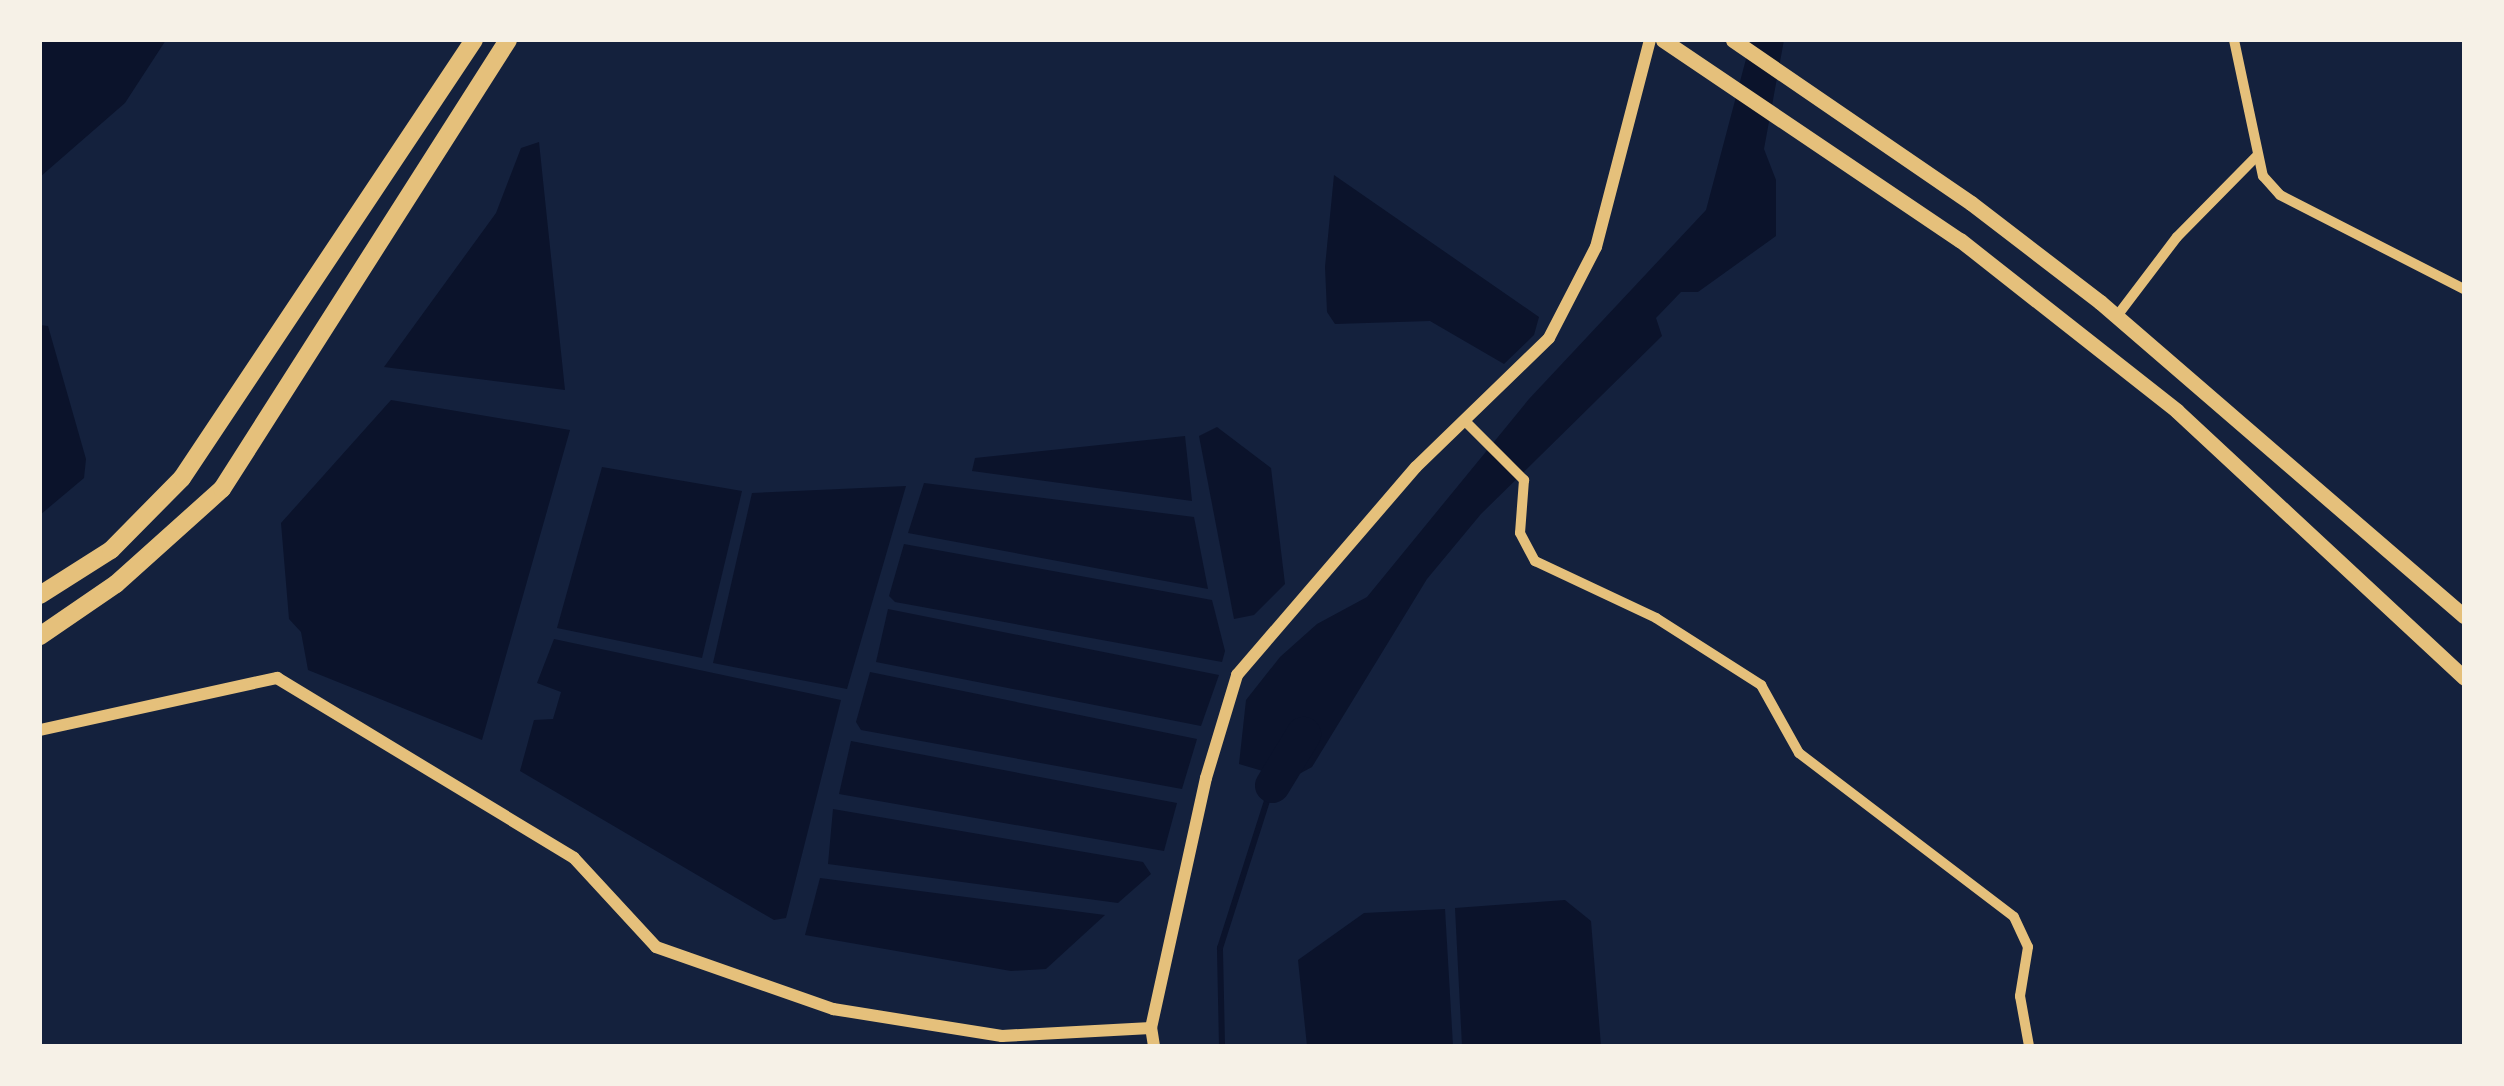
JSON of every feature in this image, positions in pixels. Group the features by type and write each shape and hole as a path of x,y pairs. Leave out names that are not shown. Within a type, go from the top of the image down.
{"highway":[{"path":"40,596 110,550 182,478 474,40"},
{"path":"40,636 130,572 222,489 508,40"}],"main road":[{"path":"1663,40 1789,121 1960,240 2177,411 2464,678"},
{"path":"1732,40 1971,203 2118,316 2464,616"}],"street":[{"path":"1154,1046 1151,1028 1206,778 1237,675 1416,467 1467,423 1549,338 1596,247 1650,40"},
{"path":"2234,40 2263,176 2309,214 2464,290"},
{"path":"2118,316 2177,236 2257,156"},
{"path":"1467,423 1524,480 1520,533 1535,561 1656,618 1761,684 1799,753 2014,917 2028,947 2020,996 2029,1046"},
{"path":"40,730 278,678 574,858 656,947 833,1010 1002,1036 1151,1028"}],"water":[{"path":"40,40 166,40 125,103 40,177"},
{"path":"1751,40 1784,40 1764,149 1776,180 1776,236 1698,292 1681,292 1656,318 1662,336 1481,514 1427,579 1312,767 1290,779 1239,764 1246,700 1280,657 1317,624 1367,597 1529,399 1706,210"},
{"path":"539,142 565,390 384,367 496,213 521,148"},
{"path":"1334,175 1539,317 1534,335 1504,364 1430,321 1335,324 1327,312 1325,267"},
{"path":"40,325 48,326 86,459 84,478 40,515"},
{"path":"391,400 570,430 482,740 308,670 301,632 289,619 281,523"},
{"path":"1217,427 1271,468 1285,584 1254,615 1234,619 1199,436"},
{"path":"1185,436 1192,501 972,471 975,458"},
{"path":"602,467 742,491 702,658 557,628"},
{"path":"924,483 1194,517 1208,589 908,533"},
{"path":"906,486 847,689 713,663 752,493"},
{"path":"904,544 1212,600 1225,651 1222,662 895,602 889,596"},
{"path":"888,609 1219,675 1201,726 876,662"},
{"path":"554,639 841,700 786,918 774,920 520,771 534,720 553,719 561,692 537,683"},
{"path":"870,672 1197,739 1182,789 861,730 856,722"},
{"path":"851,741 1177,803 1164,851 839,794"},
{"path":"833,809 1143,862 1151,874 1118,903 828,864"},
{"path":"820,878 1105,915 1046,969 1011,971 805,935"},
{"path":"1565,900 1591,921 1601,1046 1462,1046 1455,908"},
{"path":"1445,909 1453,1046 1307,1046 1298,960 1364,913"}],"waterway":[{"path":"1272,785 1303,734"},
{"path":"1222,1046 1220,948 1272,785"}]}
